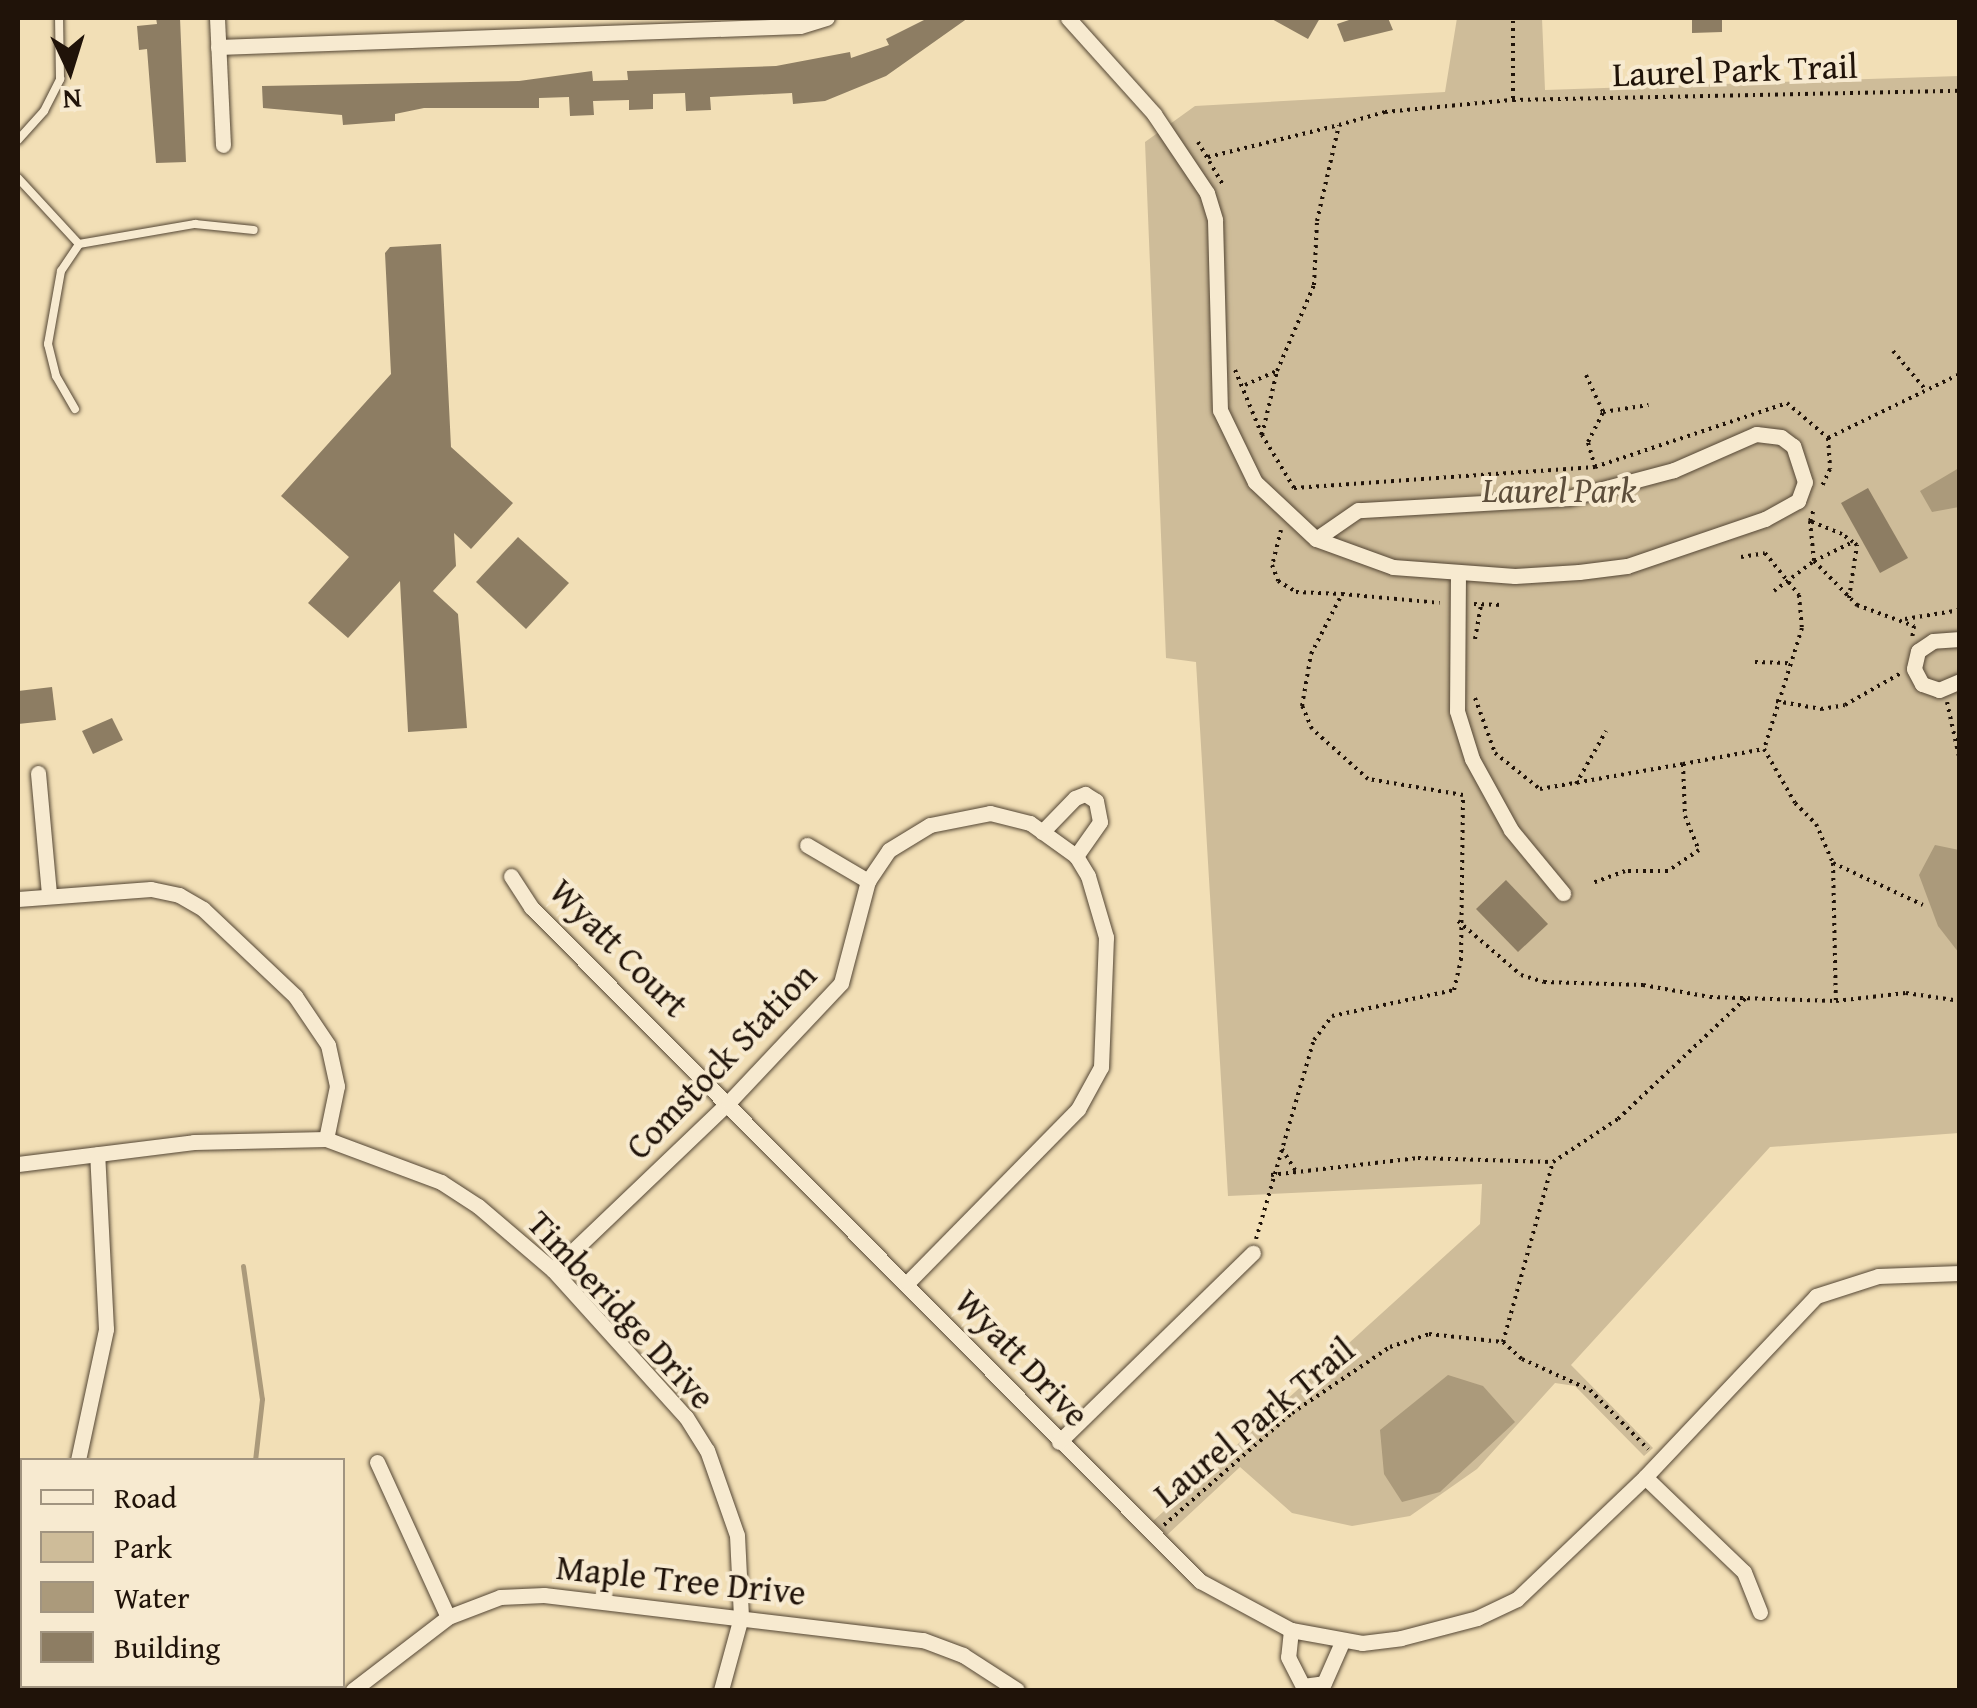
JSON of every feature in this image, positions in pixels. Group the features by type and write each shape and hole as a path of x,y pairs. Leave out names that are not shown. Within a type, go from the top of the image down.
{"street":[{"path":"218,18 223,145"},
{"path":"218,47 695,24 800,26 826,18"},
{"path":"1068,18 1154,114 1207,194 1214,220 1220,410 1255,482 1316,539 1392,567 1458,572 1579,572 1682,550 1798,501 1804,482 1800,463 1781,436 1756,434 1674,470 1568,498 1358,510 1316,539"},
{"path":"1458,572 1453,604 1457,711 1472,759 1511,830 1564,893"},
{"path":"1960,638 1933,641 1918,651 1914,669 1922,684 1939,690 1960,681"},
{"path":"38,773 49,895"},
{"path":"1042,832 1075,798 1085,794 1096,801 1100,822 1076,856"},
{"name":"Comstock Station","path":"553,1270 730,1102 841,982 868,882 889,850 944,822 990,814 1042,832 1076,856 1099,903 1106,937 1101,1067 1078,1109 908,1282"},
{"path":"807,845 868,882"},
{"name":"Wyatt Court","path":"511,876 531,907 730,1102"},
{"path":"18,899 151,890 180,895 203,909 295,996 328,1044 337,1086 326,1139"},
{"name":"Wyatt Drive","path":"730,1102 1200,1581 1291,1630 1342,1640 1401,1638 1477,1618 1516,1599 1645,1477 1816,1296 1878,1276 1960,1273"},
{"name":"Timberidge Drive","path":"18,1164 194,1142 326,1139 441,1182 553,1270 686,1416 707,1450 735,1525 741,1616 721,1690"},
{"path":"78,1458 106,1329 97,1154"},
{"path":"1060,1442 1253,1253"},
{"path":"377,1462 448,1617"},
{"path":"1645,1477 1744,1572 1760,1612"},
{"name":"Maple Tree Drive","path":"354,1690 448,1617 500,1597 544,1594 923,1640 964,1654 1017,1690"},
{"path":"1291,1630 1288,1657 1302,1686 1324,1682 1342,1640"}],"lane":[{"path":"18,140 44,111 60,79 56,19"},
{"path":"18,178 79,244"},
{"path":"76,410 56,376 48,344 61,271 79,244 194,224 254,230"}],"path":[{"path":"1513,18 1513,100"},
{"name":"Laurel Park Trail","path":"1207,157 1385,112 1513,100 1960,91"},
{"path":"1294,488 1262,435 1276,370 1314,285 1317,221 1339,125"},
{"path":"1892,351 1926,390"},
{"path":"1244,385 1276,370"},
{"path":"1828,438 1960,374"},
{"path":"1586,375 1603,412"},
{"path":"1294,488 1594,466 1787,403 1828,438 1830,469 1810,521 1814,561 1850,598 1914,626 1910,649"},
{"path":"1603,412 1648,405"},
{"path":"1594,466 1588,442 1603,412"},
{"path":"1294,488 1272,565 1278,581 1296,592 1503,605"},
{"path":"1810,521 1853,542"},
{"path":"1774,591 1814,561 1853,542"},
{"path":"1850,598 1853,542"},
{"path":"1741,557 1765,552 1790,582 1802,628 1764,749 1795,803 1816,824 1833,863 1836,1002"},
{"path":"1253,1253 1271,1174 1323,1028 1332,1016 1454,990 1463,795 1368,779 1312,730 1302,706 1311,654 1342,594"},
{"path":"1474,650 1481,604"},
{"path":"1904,619 1960,610"},
{"path":"1776,701 1822,709 1845,705 1908,672 1909,660"},
{"path":"1755,662 1789,663"},
{"path":"1474,694 1495,753 1517,777 1540,789 1764,749"},
{"path":"1931,696 1947,699 1960,760"},
{"path":"1576,784 1606,731"},
{"path":"1594,882 1625,871 1668,871 1699,850 1685,816 1683,764"},
{"path":"1833,863 1922,905"},
{"path":"1458,921 1521,975 1544,982 1746,998 1836,1002 1906,993 1960,1001"},
{"path":"1271,1174 1461,1156 1554,1162 1618,1118 1746,998"},
{"path":"1282,1149 1296,1172"},
{"path":"1504,1342 1554,1162"},
{"name":"Laurel Park Trail","path":"1153,1535 1292,1413 1390,1347 1430,1334 1504,1342 1522,1359 1590,1390 1658,1460"}],"green space":[{"name":"Laurel Park","path":"1457,18 1542,18 1545,90 1959,76 1959,1133 1770,1147 1571,1365 1653,1448 1644,1456 1575,1386 1555,1383 1477,1469 1410,1516 1352,1526 1292,1513 1240,1467 1167,1535 1153,1521 1480,1224 1482,1184 1228,1196 1196,662 1166,658 1145,142 1195,106 1445,92"}],"water":[{"path":"1959,468 1959,507 1932,512 1920,491"},
{"path":"1935,845 1959,850 1959,953 1938,926 1919,875"},
{"path":"1448,1375 1483,1386 1515,1422 1440,1492 1402,1502 1384,1474 1380,1430"}],"building":[{"path":"156,18 180,18 186,162 156,163 147,49 139,50 137,26 157,24"},
{"path":"928,18 968,18 886,76 825,101 793,104 792,93 710,97 711,110 686,111 685,93 653,94 653,109 629,110 629,100 593,101 594,115 570,116 569,97 539,98 539,108 424,108 395,114 395,121 343,125 342,115 263,108 262,86 519,81 592,71 593,81 628,80 627,71 776,66 850,52 851,58 889,45 886,39"},
{"path":"1270,18 1320,18 1308,39"},
{"path":"1355,18 1388,18 1393,30 1344,42 1337,24"},
{"path":"1692,18 1722,18 1722,32 1692,33"},
{"path":"441,244 451,447 513,503 471,549 454,533 456,566 433,591 458,614 467,728 408,732 400,581 348,638 308,603 349,557 281,496 391,374 385,253 390,247"},
{"path":"1868,488 1908,558 1880,573 1841,503"},
{"path":"518,537 569,583 526,629 476,582"},
{"path":"52,687 56,720 18,724 18,691"},
{"path":"112,718 123,740 93,754 82,731"},
{"path":"1506,880 1548,924 1518,952 1476,909"}],"waterway":[{"path":"243,1266 262,1399 255,1458"}]}
